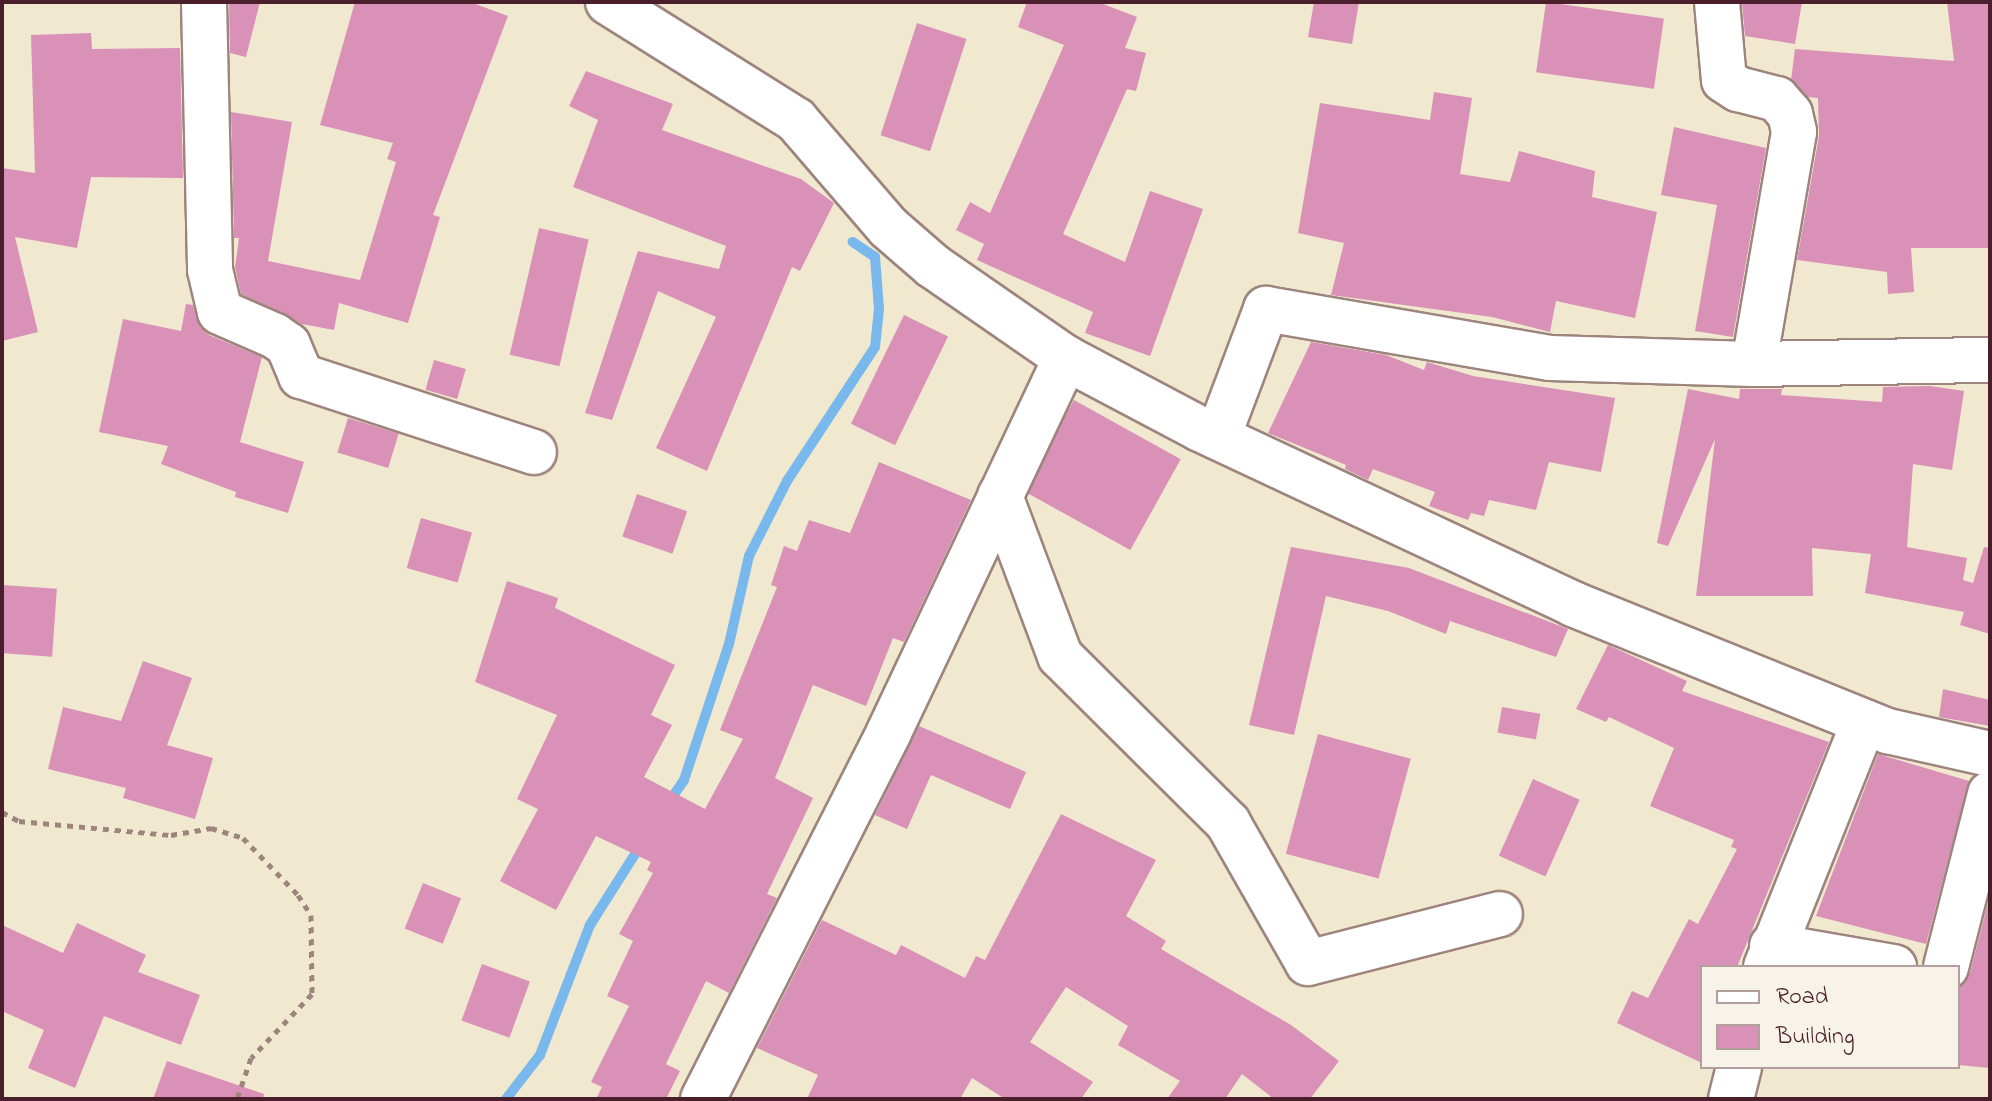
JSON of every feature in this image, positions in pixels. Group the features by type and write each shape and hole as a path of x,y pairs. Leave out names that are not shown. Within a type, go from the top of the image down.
{"street":[{"path":"204,2 210,270 220,312 275,336 288,345 301,376 534,452"},
{"path":"608,2 796,120 899,237 1066,358 1218,437 1573,604 1864,722 1990,754"},
{"path":"1717,2 1724,80 1777,99 1790,114 1794,132 1754,364"},
{"path":"1218,437 1266,309 1550,358 1754,364 1990,360"},
{"path":"703,1099 889,732 1066,358"},
{"path":"1000,496 1060,656 1228,823 1308,963 1500,914"},
{"path":"1864,722 1769,956 1871,965"},
{"path":"1947,965 1990,794"},
{"path":"1731,1099 1738,1069"}],"path":[{"path":"2,812 19,821 171,835 211,828 243,838 298,895 311,915 312,994 251,1058 237,1099"}],"building":[{"path":"229,2 260,2 246,57 230,53"},
{"path":"355,2 470,2 508,16 433,215 440,217 408,323 339,303 334,330 302,324 241,294 235,267 239,238 234,238 231,112 292,122 268,261 360,280 396,162 387,159 393,143 320,125"},
{"path":"1027,2 1098,2 1137,17 1125,48 1146,53 1136,91 1127,89 1063,234 1125,262 1150,191 1203,209 1150,356 1085,333 1093,312 977,260 984,244 956,230 970,202 990,213 1064,45 1018,27"},
{"path":"1314,2 1359,2 1352,44 1308,37"},
{"path":"1546,2 1664,19 1654,89 1536,72"},
{"path":"1742,2 1802,2 1795,44 1745,36"},
{"path":"1947,2 1990,2 1990,248 1911,248 1914,292 1888,294 1887,272 1797,260 1819,136 1818,98 1808,97 1791,80 1795,49 1954,61"},
{"path":"917,23 966,39 930,151 881,135"},
{"path":"91,33 92,49 180,48 183,178 91,177 77,248 15,237 38,332 2,341 2,168 35,173 31,35"},
{"path":"586,71 673,104 662,130 801,179 834,203 800,271 792,267 707,471 656,448 716,317 658,291 612,420 585,413 638,251 719,269 726,246 573,187 598,120 569,106"},
{"path":"1434,92 1472,98 1460,174 1510,182 1519,151 1595,171 1592,197 1657,212 1635,318 1556,301 1550,332 1492,317 1331,295 1344,243 1298,233 1320,103 1430,120"},
{"path":"1674,127 1766,148 1733,337 1695,331 1717,205 1661,195"},
{"path":"539,228 589,239 559,366 510,355"},
{"path":"186,304 193,305 200,327 209,335 262,357 240,442 304,462 288,513 235,497 236,492 161,464 168,446 99,432 123,319 181,331"},
{"path":"904,315 948,336 895,445 851,424"},
{"path":"1311,342 1386,355 1424,370 1427,362 1473,376 1615,398 1601,472 1549,462 1536,510 1489,500 1484,516 1471,513 1468,520 1429,506 1435,492 1373,469 1368,480 1345,469 1346,465 1268,433"},
{"path":"434,360 466,369 457,399 425,390"},
{"path":"1930,386 1964,391 1952,470 1913,464 1907,547 1967,558 1963,580 1973,583 1984,547 1990,548 1990,634 1960,625 1964,612 1865,593 1871,554 1812,548 1813,596 1696,596 1715,439 1668,546 1657,543 1688,389 1739,399 1740,389 1782,389 1781,395 1882,402 1883,387"},
{"path":"1074,400 1181,459 1130,550 1024,491"},
{"path":"348,418 399,433 388,468 337,452"},
{"path":"879,462 971,500 904,642 893,638 866,706 813,685 775,778 813,798 767,894 777,898 729,993 706,981 666,1064 680,1071 666,1099 596,1099 602,1087 591,1082 629,1006 607,996 633,941 619,934 653,873 647,870 651,862 596,836 556,910 500,881 538,809 517,799 557,715 475,682 507,581 558,598 555,608 675,665 651,715 672,725 644,777 705,809 743,739 720,730 777,587 771,585 784,546 797,551 809,520 850,533"},
{"path":"637,494 687,511 672,554 622,537"},
{"path":"421,518 472,533 458,583 407,568"},
{"path":"1291,547 1409,568 1568,629 1556,657 1450,621 1446,634 1388,611 1326,596 1294,735 1249,725"},
{"path":"2,585 57,589 52,657 2,653"},
{"path":"1608,645 1687,681 1682,691 1829,742 1738,965 1700,965 1700,1062 1617,1023 1632,991 1648,998 1689,919 1698,924 1737,849 1731,847 1734,840 1650,806 1674,748 1609,717 1606,722 1576,709"},
{"path":"143,661 192,678 167,745 213,758 195,819 123,798 126,788 48,769 63,707 121,721"},
{"path":"1943,689 1990,700 1990,726 1939,717"},
{"path":"1502,707 1540,714 1536,739 1497,733"},
{"path":"919,726 1026,772 1010,809 931,775 907,829 875,815"},
{"path":"1318,734 1411,759 1379,879 1286,854"},
{"path":"1878,754 1969,781 1926,944 1816,916"},
{"path":"1533,779 1580,800 1545,876 1499,856"},
{"path":"1061,814 1156,860 1126,916 1166,941 1161,949 1291,1025 1339,1061 1310,1099 1274,1099 1242,1074 1225,1099 1167,1099 1180,1081 1118,1045 1128,1026 1066,987 1030,1042 1093,1082 1081,1099 1005,1099 972,1078 960,1099 807,1099 818,1075 757,1048 822,920 896,955 901,945 965,978 976,956 985,960"},
{"path":"423,883 461,898 443,944 405,928"},
{"path":"1990,895 1990,1068 1960,1065 1960,986 1970,973"},
{"path":"77,923 146,955 138,972 200,995 181,1045 104,1016 75,1088 28,1068 44,1030 2,1011 2,925 63,953"},
{"path":"482,964 530,981 509,1038 461,1020"},
{"path":"167,1061 264,1094 263,1099 153,1099"}],"waterway":[{"path":"668,803 684,780 729,644 749,556 787,481 875,347 879,309 875,257 853,242"},
{"path":"506,1099 540,1055 590,925 642,843"}]}
